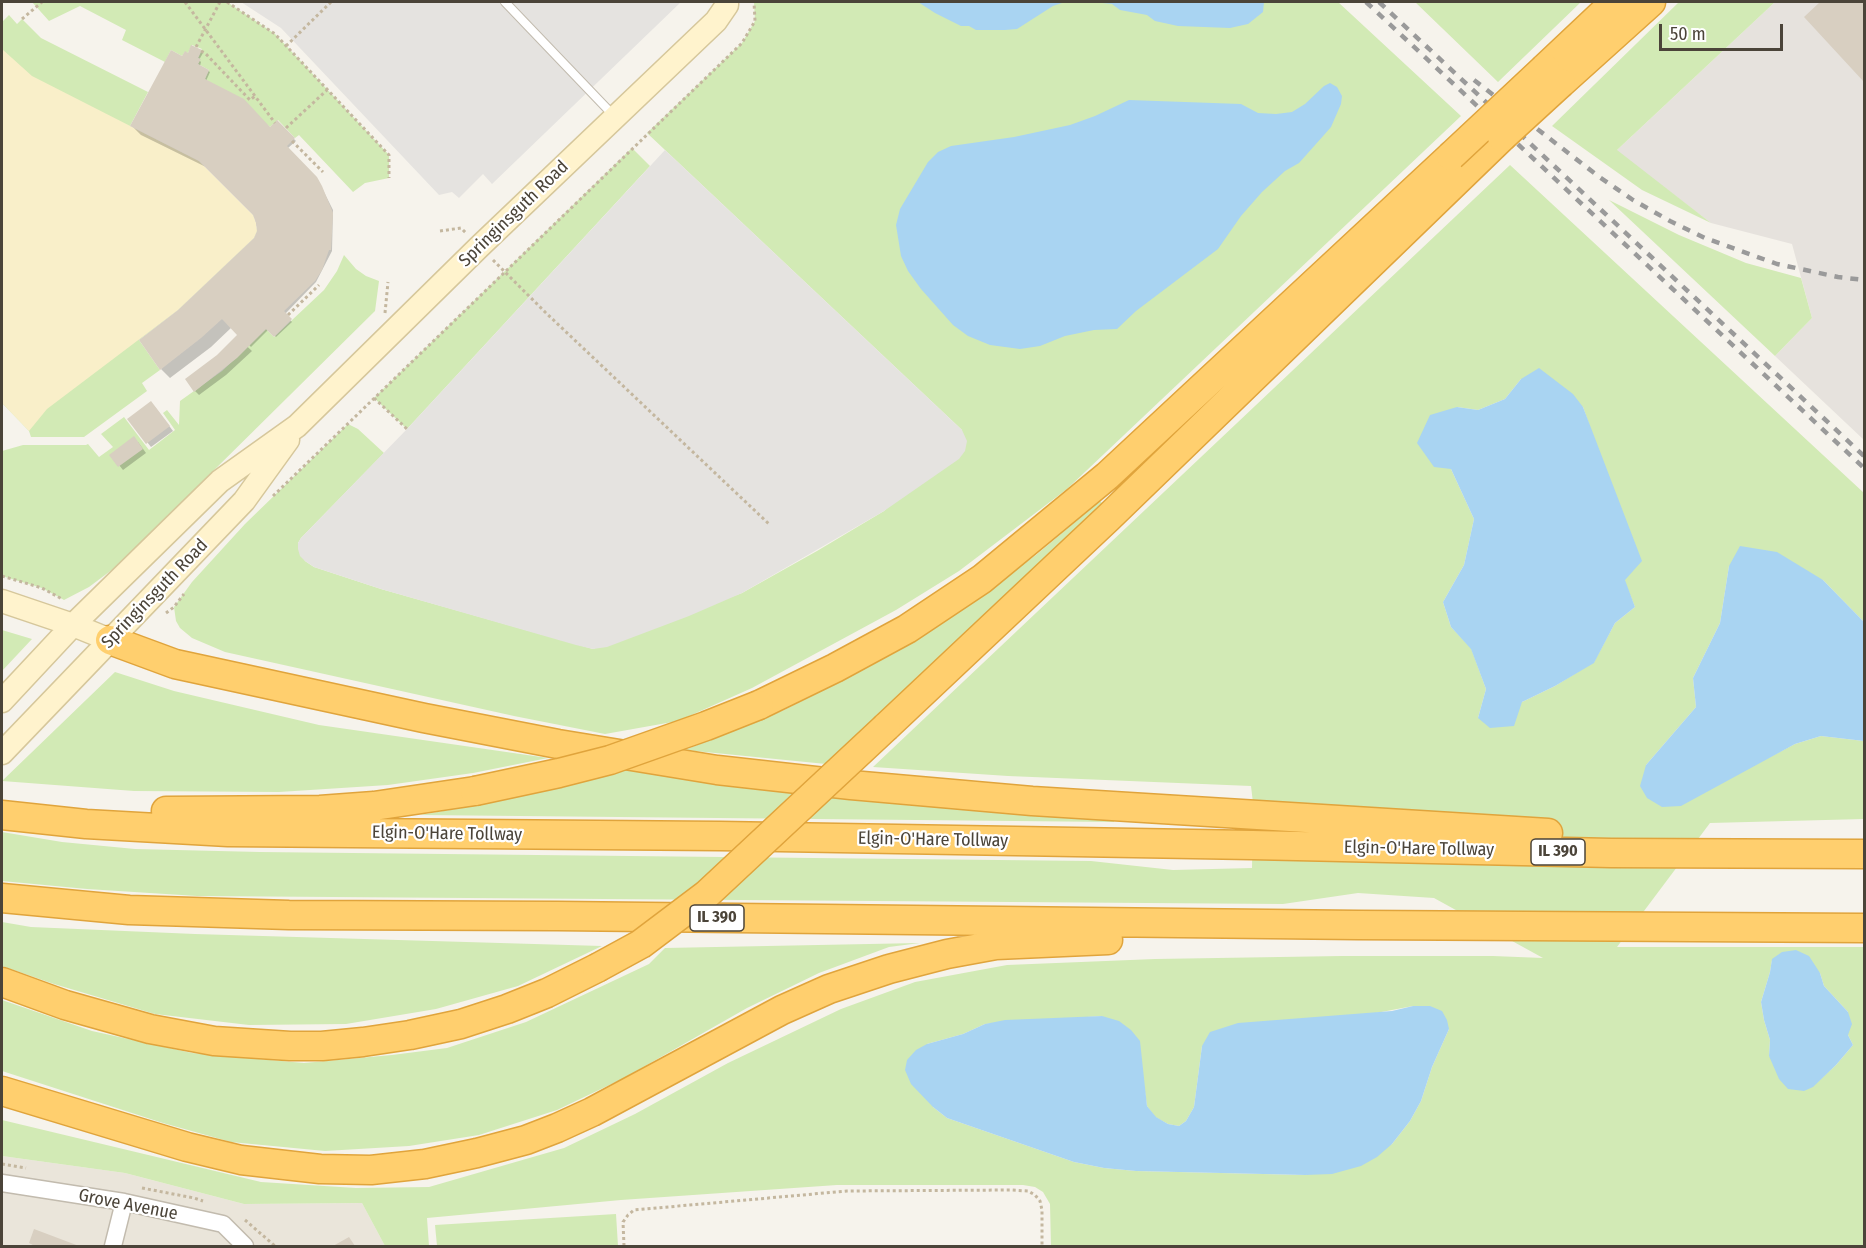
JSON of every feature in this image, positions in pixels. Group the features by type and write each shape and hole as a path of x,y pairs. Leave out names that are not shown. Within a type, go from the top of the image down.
{"highway":[{"path":"1553,76 1615,2"},
{"path":"2,798 73,806 175,811 320,810 374,806 475,790 610,760 759,705 835,668 907,628 991,572 1107,476 1459,164 1553,76 1651,2"},
{"path":"2,982 65,1005 150,1029 214,1041 322,1046 410,1035 461,1024 547,993 641,944 706,895 1108,518 1459,164"},
{"path":"110,640 175,664 402,713 558,744 717,770 1021,800 1253,815 1611,837 1864,843"},
{"name":"Elgin-O'Hare Tollway","path":"2,815 86,824 228,832 708,836 1611,853 1864,855"},
{"name":"IL 390","path":"2,898 129,910 289,915 1864,928"},
{"path":"2,1091 187,1147 241,1160 320,1169 371,1170 425,1164 477,1154 526,1140 557,1128 592,1112 782,1010 820,993 889,969 947,954 996,945 1059,941 1318,938 1358,925"}],"street":[{"name":"Springinsguth Road","path":"2,701 73,625 220,481 297,426 716,21 727,2"},
{"name":"Springinsguth Road","path":"2,753 244,501 297,426"},
{"path":"2,600 110,640"},
{"name":"Grove Avenue","path":"2,1183 124,1202 223,1224 245,1246"},
{"path":"113,1246 124,1202"}],"lane":[{"path":"505,2 615,117"}],"path":[{"path":"22,19 42,2"},
{"path":"185,2 275,123"},
{"path":"196,47 220,2"},
{"path":"227,2 275,34 389,155 389,178"},
{"path":"286,46 332,2"},
{"path":"270,499 742,43 755,21 754,2"},
{"path":"201,51 250,100 255,96"},
{"path":"286,129 327,90"},
{"path":"292,141 323,172"},
{"path":"440,231 461,228 504,272 769,524"},
{"path":"288,315 319,285"},
{"path":"374,398 407,429"},
{"path":"2,576 42,588 64,600"},
{"path":"166,613 174,607 188,588"},
{"path":"624,1246 623,1222 634,1210 847,1191 999,1190 1028,1191 1040,1201 1042,1246"}],"shaded area":[{"path":"241,2 681,2 492,184 483,174 459,198 452,192 439,195 281,28"},
{"path":"1775,2 1864,2 1864,440 1775,356 1812,318 1792,244 1711,223 1616,151"},
{"path":"665,150 962,430 967,441 965,451 959,459 884,511 742,593 607,647 593,649 576,645 381,589 314,567 305,561 298,549 301,538 407,429"},
{"path":"2,1156 125,1173 244,1204 362,1203 385,1246 2,1246"}],"green space":[{"path":"32,2 227,2 275,34 389,155 389,178 365,183 353,192 299,135 295,138 278,120 270,127 205,79 209,70 198,64 202,49 192,45 188,53 185,52 182,56 171,50 165,62 122,40 126,30 80,6 49,21"},
{"path":"754,2 1338,2 1461,116 1067,489 959,571 896,610 752,688 678,721 605,734 225,652 192,638 180,628 176,621 174,607 192,582 245,524 348,424 358,429 384,453 301,538 298,543 305,561 314,567 381,589 593,649 742,593 817,551 884,511 962,430 647,133 742,43 755,21"},
{"path":"1415,2 1581,2 1498,82"},
{"path":"1679,2 1775,2 1617,150 1711,223 1642,190 1552,126"},
{"path":"9,15 17,24 22,19 41,38 148,92 130,126 253,215 257,231 254,238 178,310 139,340 160,370 142,383 147,391 84,437 31,437 29,431 2,403 2,22"},
{"path":"632,148 650,166 407,429 374,398"},
{"path":"1510,165 1864,493 1864,622 1823,580 1729,566 1720,623 1693,678 1696,707 1646,765 1741,772 1795,744 1821,736 1864,741 1864,819 1710,823 1617,947 1864,947 1864,1246 1051,1246 1050,1204 1043,1192 1035,1187 1023,1185 837,1185 621,1200 427,1218 429,1246 385,1246 362,1203 244,1204 125,1173 2,1156 2,1120 261,1182 356,1188 429,1187 564,1148 635,1114 728,1063 841,1009 915,982 1007,965 1155,959 1342,956 1543,958 1434,898 1358,893 1283,904 197,896 2,881 2,832 62,842 135,849 1091,861 1173,870 1252,868 1251,786 1008,776 873,767","holes":["1521,379 1583,407 1590,427 1624,580 1635,607 1615,623 1594,662 1555,686 1522,702 1478,718 1486,689 1471,648 1451,627 1443,602 1464,565 1474,519 1451,469 1457,407 1478,410 1505,399","1772,960 1820,973 1824,986 1848,1012 1848,1035 1853,1045 1813,1086 1769,1056 1770,1040 1761,1002","1413,1006 1449,1029 1432,1067 1421,1101 1410,1121 1392,1144 1305,1175 1136,1171 1104,1168 1074,1162 947,1118 933,1107 927,1044 963,1034 985,1024 1102,1016 1145,1092 1147,1106 1155,1117 1168,1124 1179,1126 1186,1121 1194,1107 1202,1046"]},
{"path":"1609,200 1679,235 1746,263 1801,278 1812,318 1775,356"},
{"path":"344,255 356,269 379,281 375,311 117,566 89,587 64,600 42,588 2,576 2,451 23,445 88,444 99,457 113,447 101,434 124,417 149,450 175,430 163,413 167,410 179,425 180,401 222,371 266,329 274,337 324,290 337,271"},
{"path":"1100,501 1105,506 826,764 685,750 784,710 870,666 941,623 1036,555"},
{"path":"2,630 32,639 2,671"},
{"path":"115,672 174,691 319,725 548,758 473,773 388,785 279,792 134,791 2,781"},
{"path":"630,769 1115,817 1114,822 420,815 478,805"},
{"path":"2,922 31,927 195,934 602,946 518,986 436,1009 346,1024 249,1025 155,1014 2,966"},
{"path":"920,943 889,947 819,973 747,1008 624,1078 557,1110 479,1135 409,1146 325,1151 231,1142 163,1123 2,1071 2,1000 92,1031 192,1053 304,1063 447,1048 526,1022 649,964 665,948"},
{"path":"616,1214 618,1246 437,1246 435,1225"}],"sand":[{"path":"2,49 32,76 199,161 253,215 257,231 254,238 178,310 47,409 29,431 2,403"}],"water":[{"path":"918,2 1065,2 1053,6 1017,29 976,30 969,26 961,26"},
{"path":"1093,2 1264,2 1263,12 1248,24 1230,28 1178,26 1155,21 1147,15 1120,10 1112,4"},
{"path":"1330,83 1337,87 1342,96 1331,127 1299,163 1285,171 1262,192 1241,216 1218,249 1136,311 1117,329 1094,330 1065,336 1040,346 1020,349 990,345 968,336 953,325 921,289 901,256 896,225 900,209 928,162 938,152 951,146 1014,137 1070,125 1129,100 1241,104 1258,113 1292,112"},
{"path":"1539,368 1573,394 1583,407 1642,561 1625,580 1635,607 1615,623 1594,663 1522,702 1514,726 1490,728 1478,718 1486,689 1471,649 1451,627 1443,602 1464,565 1474,519 1451,469 1434,467 1417,443 1430,415 1457,407 1478,410 1505,399 1521,379"},
{"path":"1740,546 1777,552 1823,580 1864,622 1864,741 1821,736 1795,744 1681,806 1662,807 1647,798 1640,786 1646,765 1696,707 1693,678 1720,623 1729,566"},
{"path":"1796,950 1809,956 1820,973 1824,986 1848,1012 1852,1024 1848,1035 1853,1045 1813,1087 1804,1091 1788,1089 1779,1079 1769,1056 1770,1040 1761,1002 1772,959 1782,952"},
{"path":"1413,1006 1430,1006 1442,1011 1449,1029 1432,1067 1421,1101 1410,1121 1392,1144 1377,1157 1361,1166 1332,1174 1136,1171 1074,1162 947,1118 911,1084 905,1070 907,1060 916,1050 985,1024 1005,1020 1102,1016 1119,1021 1140,1041 1147,1106 1156,1117 1168,1124 1179,1126 1186,1121 1194,1107 1202,1046 1210,1032 1238,1023 1392,1011"}],"building":[{"path":"1820,2 1864,2 1864,82 1804,17"},
{"path":"191,45 202,50 198,64 209,70 205,79 244,99 270,127 277,120 295,138 287,146 317,177 333,213 331,250 315,281 284,311 292,319 274,337 266,329 237,358 194,392 185,379 217,355 237,335 222,319 160,370 139,340 178,310 254,238 257,231 253,215 199,161 130,126 171,50 182,56 185,51 188,53"},
{"path":"151,401 170,426 146,444 127,419"},
{"path":"134,436 143,449 118,467 109,455"},
{"path":"34,1229 79,1246 35,1246 29,1243"},
{"path":"349,1237 355,1246 333,1246"}],"railway":[{"path":"1366,2 1864,468"},
{"path":"1379,2 1864,456"},
{"path":"1474,80 1598,176 1633,200 1670,221 1705,238 1777,264 1864,280"}]}
